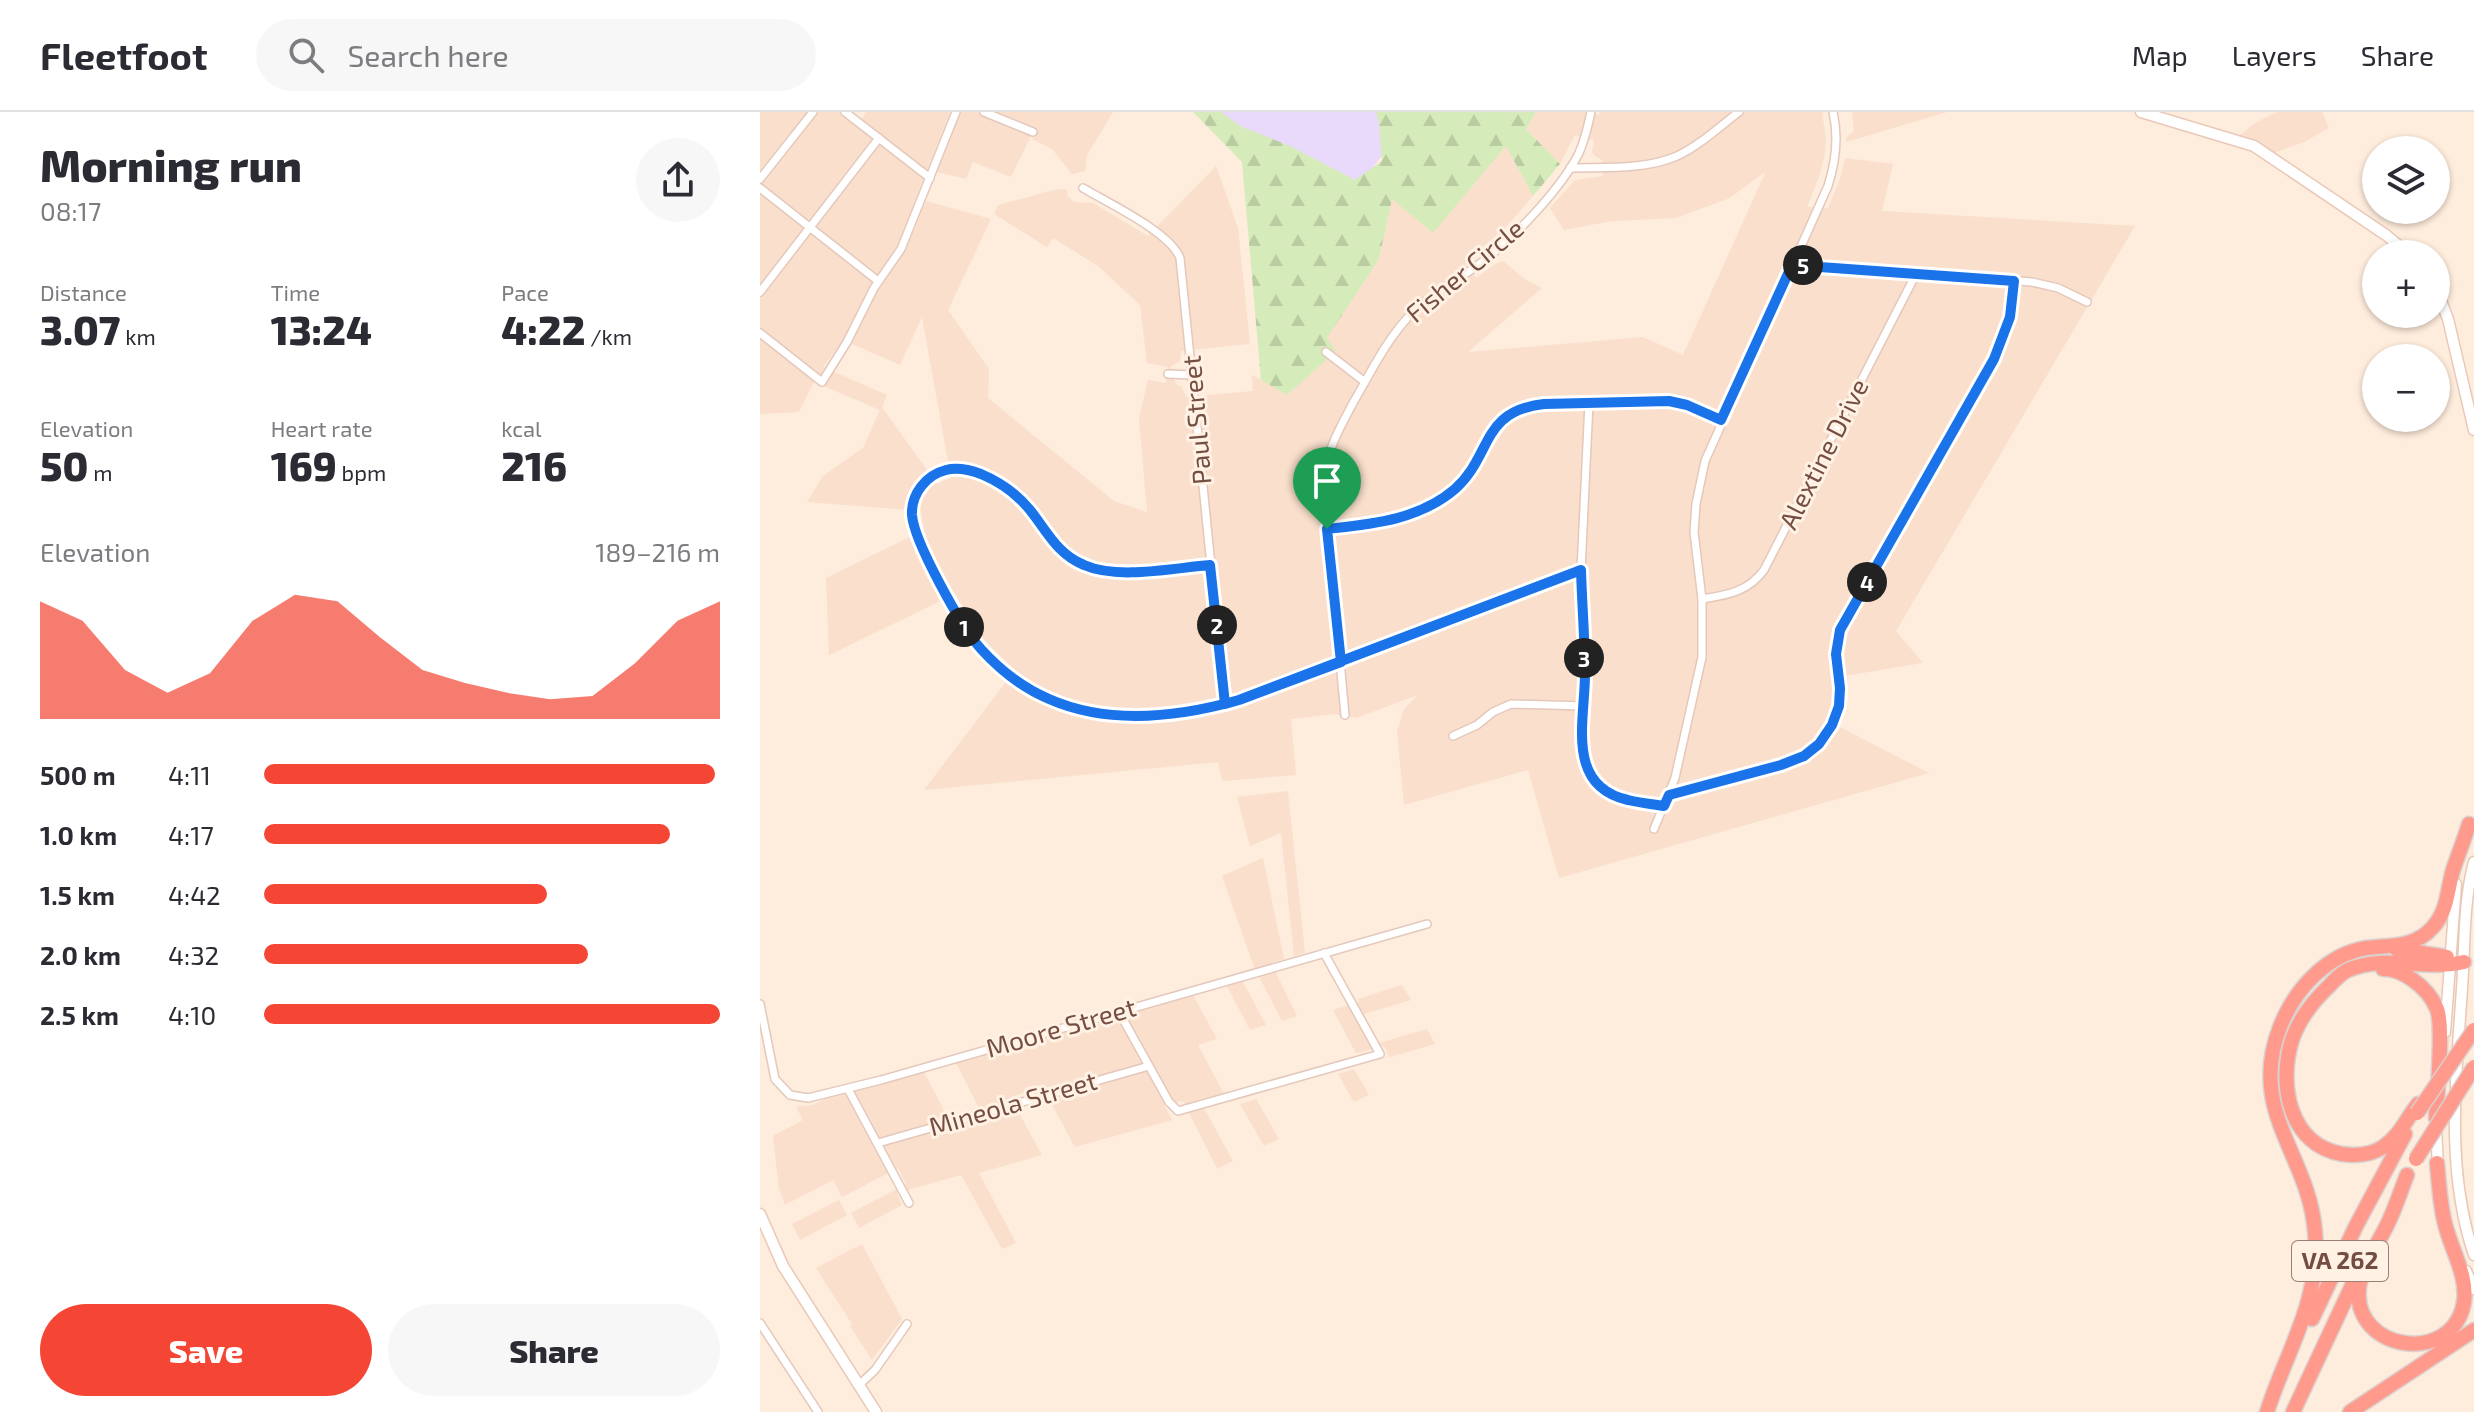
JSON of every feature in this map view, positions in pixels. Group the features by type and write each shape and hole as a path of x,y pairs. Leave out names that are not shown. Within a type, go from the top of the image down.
{"highway":[{"path":"2268,1412 2277,1382 2306,1314 2316,1251 2308,1194 2272,1103 2270,1072 2275,1040 2296,995 2337,957 2353,951 2388,948 2417,939 2434,926 2446,906 2452,874 2472,819"},
{"path":"2388,948 2455,962"},
{"path":"2455,962 2370,964 2344,972 2312,1002 2292,1041 2287,1066 2292,1111 2302,1131 2328,1150 2346,1155 2366,1154 2391,1141 2474,1030"},
{"path":"2324,991 2345,977 2391,969 2412,979 2429,995 2439,1018 2436,1118"},
{"name":"VA 262","path":"2293,1412 2376,1234 2416,1159 2474,1067"},
{"name":"VA 262","path":"2268,1412 2356,1226 2418,1108"},
{"path":"2437,1163 2445,1224 2464,1289 2460,1314 2444,1335"},
{"path":"2407,1175 2359,1285 2361,1304 2369,1323 2389,1339 2416,1344 2426,1343 2474,1319"},
{"path":"2350,1412 2474,1330"}],"main road":[{"path":"2141,112 2254,146 2392,240"},
{"path":"2450,328 2474,430"},
{"path":"2472,819 2457,876 2455,1138 2458,1191 2474,1255"},
{"path":"2474,862 2455,962 2436,1118 2437,1163 2453,1233 2474,1289"},
{"path":"760,1214 783,1266 876,1412"}],"street":[{"path":"760,179 813,112"},
{"path":"845,112 930,178"},
{"path":"760,333 822,382 847,342 878,281 904,242 956,112"},
{"path":"984,112 1033,132"},
{"name":"Fisher Circle","path":"1345,715 1327,529 1324,475 1327,456 1339,428 1386,345 1411,314 1503,244 1526,221 1570,168 1582,143 1591,112"},
{"path":"1570,168 1616,167 1673,157 1739,112"},
{"path":"1654,829 1669,795 1702,657 1702,599 1695,548 1696,504 1705,461 1832,174 1837,144 1833,112"},
{"path":"760,292 879,138"},
{"path":"760,188 878,281"},
{"name":"Paul Street","path":"1083,188 1161,234 1178,252 1182,265 1225,704"},
{"path":"1792,265 2032,282 2055,287 2087,302"},
{"name":"Alextine Drive","path":"1702,599 1740,591 1764,570 1916,274"},
{"path":"1669,795 1781,765 1804,756 1827,735 1840,699 1836,654 1840,630 1994,359 2010,317 2014,281"},
{"path":"1326,352 1365,382"},
{"path":"1168,374 1192,375"},
{"path":"1327,529 1389,521 1433,504 1464,480 1494,428 1517,409 1544,404 1669,401 1687,405 1721,420"},
{"path":"1589,403 1581,570 1585,673 1581,748 1597,783 1617,796 1664,806"},
{"path":"1210,565 1113,572 1084,565 1071,559 1054,544 1029,508 1012,492 970,470 954,468 934,474 920,489 913,506 913,522 933,567 965,628 990,659 1022,685 1064,705 1106,714 1164,714 1225,704 1581,570"},
{"path":"1453,736 1511,704 1584,706"},
{"name":"Moore Street","path":"760,1004 775,1079 792,1096 805,1099 1427,924"},
{"path":"1119,1012 1172,1107 1181,1111 1380,1054 1324,953"},
{"name":"Mineola Street","path":"878,1143 1149,1066"},
{"path":"848,1089 909,1203"},
{"path":"760,1323 818,1412"},
{"path":"859,1385 875,1370 907,1324"}],"shaded area":[{"path":"760,112 846,112 844,116 858,127 866,112 950,112 900,238 910,240 926,201 991,219 948,310 989,369 988,398 1114,501 1147,512 1139,418 1148,380 1166,383 1168,367 1147,363 1140,305 1098,266 1053,238 1047,247 994,214 998,205 1066,189 1074,202 1093,203 1148,236 1216,166 1238,228 1250,344 1181,351 1180,361 1170,367 1176,384 1182,387 1186,397 1253,391 1252,375 1288,394 1379,259 1392,198 1433,232 1506,146 1533,196 1505,228 1466,261 1476,278 1503,261 1526,280 1542,288 1468,352 1643,337 1683,355 1766,171 1730,198 1676,218 1612,221 1564,230 1550,208 1575,180 1603,176 1602,160 1592,152 1594,140 1575,135 1560,164 1526,129 1536,112 1599,115 1600,112 1825,112 1822,113 1825,154 1807,207 1828,208 1845,158 1893,164 1882,211 2135,226 1896,631 1923,663 1833,678 1832,705 1826,720 1929,773 1559,878 1528,770 1404,805 1397,732 1404,709 1418,695 1356,718 1335,714 1291,719 1296,775 1222,781 1218,762 924,790 1015,670 984,640 955,594 829,655 826,578 924,530 921,511 807,502 823,476 863,448 880,410 814,382 799,412 760,414","holes":["922,317 951,478 937,484 882,407 887,395 823,367 843,340 900,365"]},
{"path":"961,112 1113,112 1087,155 1085,171 1072,174 1052,149 1032,139 1036,126 1011,177 973,162 966,179 937,172"},
{"path":"1215,112 1414,112 1354,193"},
{"path":"1852,112 1947,112 1846,142 1854,131"},
{"path":"2277,112 2322,112 2329,128 2304,142 2274,153 2239,136 2255,123"},
{"path":"1288,791 1305,953 1294,956 1281,833 1250,846 1237,797"},
{"path":"1263,858 1284,959 1271,963 1297,1016 1282,1021 1254,967 1222,876"},
{"path":"1243,982 1266,1025 1250,1030 1227,986"},
{"path":"1402,985 1411,1000 1357,1016 1372,1045 1427,1029 1435,1044 1390,1057 1384,1046 1356,1053 1333,1010"},
{"path":"1193,995 1217,1039 1198,1045 1224,1094 1199,1099 1233,1161 1217,1169 1183,1101 1164,1105 1172,1120 1075,1147 1043,1088 1010,1097 1042,1155 979,1173 1016,1243 1002,1249 961,1175 897,1193 902,1205 859,1228 851,1213 906,1184 898,1168 842,1197 833,1180 785,1205 779,1189 773,1136 803,1120 796,1107 813,1105 833,1095 923,1070 952,1126 984,1118 955,1061"},
{"path":"1354,1069 1369,1095 1354,1102 1338,1074"},
{"path":"1256,1099 1279,1139 1264,1146 1240,1104"},
{"path":"839,1200 847,1215 800,1240 792,1224"},
{"path":"862,1244 902,1319 872,1360 816,1268"}],"green space":[{"path":"1193,112 1221,112 1240,126 1290,146 1355,180 1382,161 1376,112 1536,112 1526,129 1560,164 1533,196 1506,146 1433,233 1392,199 1379,259 1327,338 1336,351 1287,395 1261,380 1242,162"}],"route":[{"path":"1327,529 1341,662 1239,700 1225,704 1203,710 1117,715 1081,710 1047,699 1016,681 990,659 967,632 941,584 913,522 912,510 916,495 927,479 944,470 965,469 988,477 1012,492 1029,508 1049,539 1071,559 1084,565 1113,572 1210,565 1225,704 1239,700 1366,652 1581,570 1585,673 1582,756 1597,783 1607,790 1626,800 1664,806 1669,795 1804,756 1827,735 1840,699 1836,654 1840,630 1994,359 2010,317 2014,281 1792,265 1721,420 1687,405 1669,401 1524,407 1511,413 1494,428 1468,474 1455,489 1433,504 1389,521 1327,529"}]}
